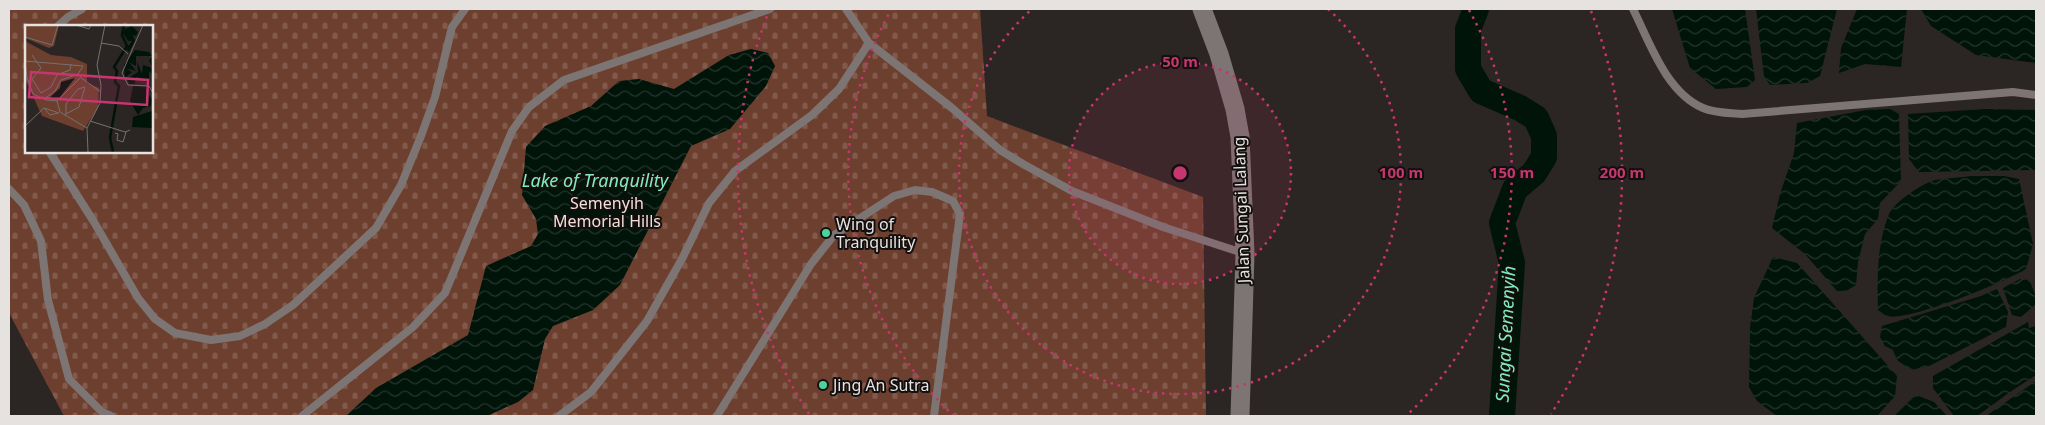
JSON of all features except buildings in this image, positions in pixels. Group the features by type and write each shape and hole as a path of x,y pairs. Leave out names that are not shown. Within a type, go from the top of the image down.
{"street":[{"name":"Jalan Sungai Lalang","path":"1202,9 1219,54 1235,109 1240,138 1245,254 1240,416"}],"lane":[{"path":"59,25 82,9"},
{"path":"50,152 94,222 138,298 155,319 175,333 211,340 240,336 265,324 293,305 376,228 401,185 421,136 435,97 452,27 465,9"},
{"path":"302,416 413,328 445,293 512,131 529,108 564,80 770,9"},
{"path":"846,9 869,43 952,108 1000,150 1046,178 1072,191 1163,227 1245,254"},
{"path":"1633,9 1665,71 1686,99 1705,109 1742,114 2013,92 2036,95"},
{"path":"559,416 591,392 647,321 683,257 709,203 736,171 812,115 840,89 869,43"},
{"path":"9,189 24,205 41,241 48,300 69,379 102,412 111,416"},
{"path":"716,416 811,264 834,235 894,196 915,190 932,192 953,201 960,214 934,416"}],"green space":[{"name":"Semenyih Memorial Hills","path":"9,9 980,9 987,116 1203,197 1206,416 64,416 9,313"}],"water":[{"path":"1672,9 1745,9 1755,80 1747,87 1716,89 1690,68"},
{"path":"1756,9 1837,9 1820,76 1807,83 1770,85 1764,76"},
{"path":"1857,9 1907,9 1901,67 1865,64 1839,73 1841,48"},
{"path":"1921,9 2036,9 2036,63 1976,55 1931,26"},
{"name":"Lake of Tranquility","path":"751,49 768,53 775,66 766,86 730,129 691,146 620,285 593,310 553,326 545,339 533,390 518,402 487,416 346,416 376,388 468,335 486,266 531,246 538,234 536,219 522,195 526,147 545,126 591,106 619,81 639,79 674,89 729,55"},
{"path":"1890,109 1899,114 1901,181 1880,203 1878,219 1865,234 1858,262 1856,285 1846,291 1837,291 1805,254 1772,228 1780,194 1794,153 1797,123 1866,110"},
{"path":"1985,109 2036,110 2036,170 1919,172 1909,159 1908,114"},
{"path":"1970,176 2004,176 2019,179 2033,244 2026,269 1979,291 1935,307 1899,316 1884,315 1878,310 1879,261 1885,225 1892,209 1916,189 1930,182 1939,179"},
{"path":"1773,257 1797,263 1897,376 1895,396 1877,416 1777,416 1757,401 1749,387 1750,328 1754,298"},
{"path":"2020,279 2029,279 2036,297 2036,304 2021,317 2012,315 2003,288"},
{"path":"1997,289 2008,312 2006,327 1929,366 1911,370 1897,360 1893,350 1885,346 1880,337 1882,326 1981,296"},
{"path":"2028,322 2029,328 2036,326 2036,375 1977,416 1954,416 1933,388 1933,376"},
{"path":"2036,381 2036,416 1987,416 1990,413"},
{"path":"1916,395 1934,402 1947,416 1894,416"}],"waterway":[{"name":"Sungai Semenyih","path":"1476,9 1468,29 1468,69 1481,91 1520,108 1536,118 1544,136 1544,157 1534,173 1515,189 1502,223 1512,263 1502,416"}],"place":[{"name":"Wing of Tranquility","path":"826,233"},
{"name":"Jing An Sutra","path":"823,385"}]}
